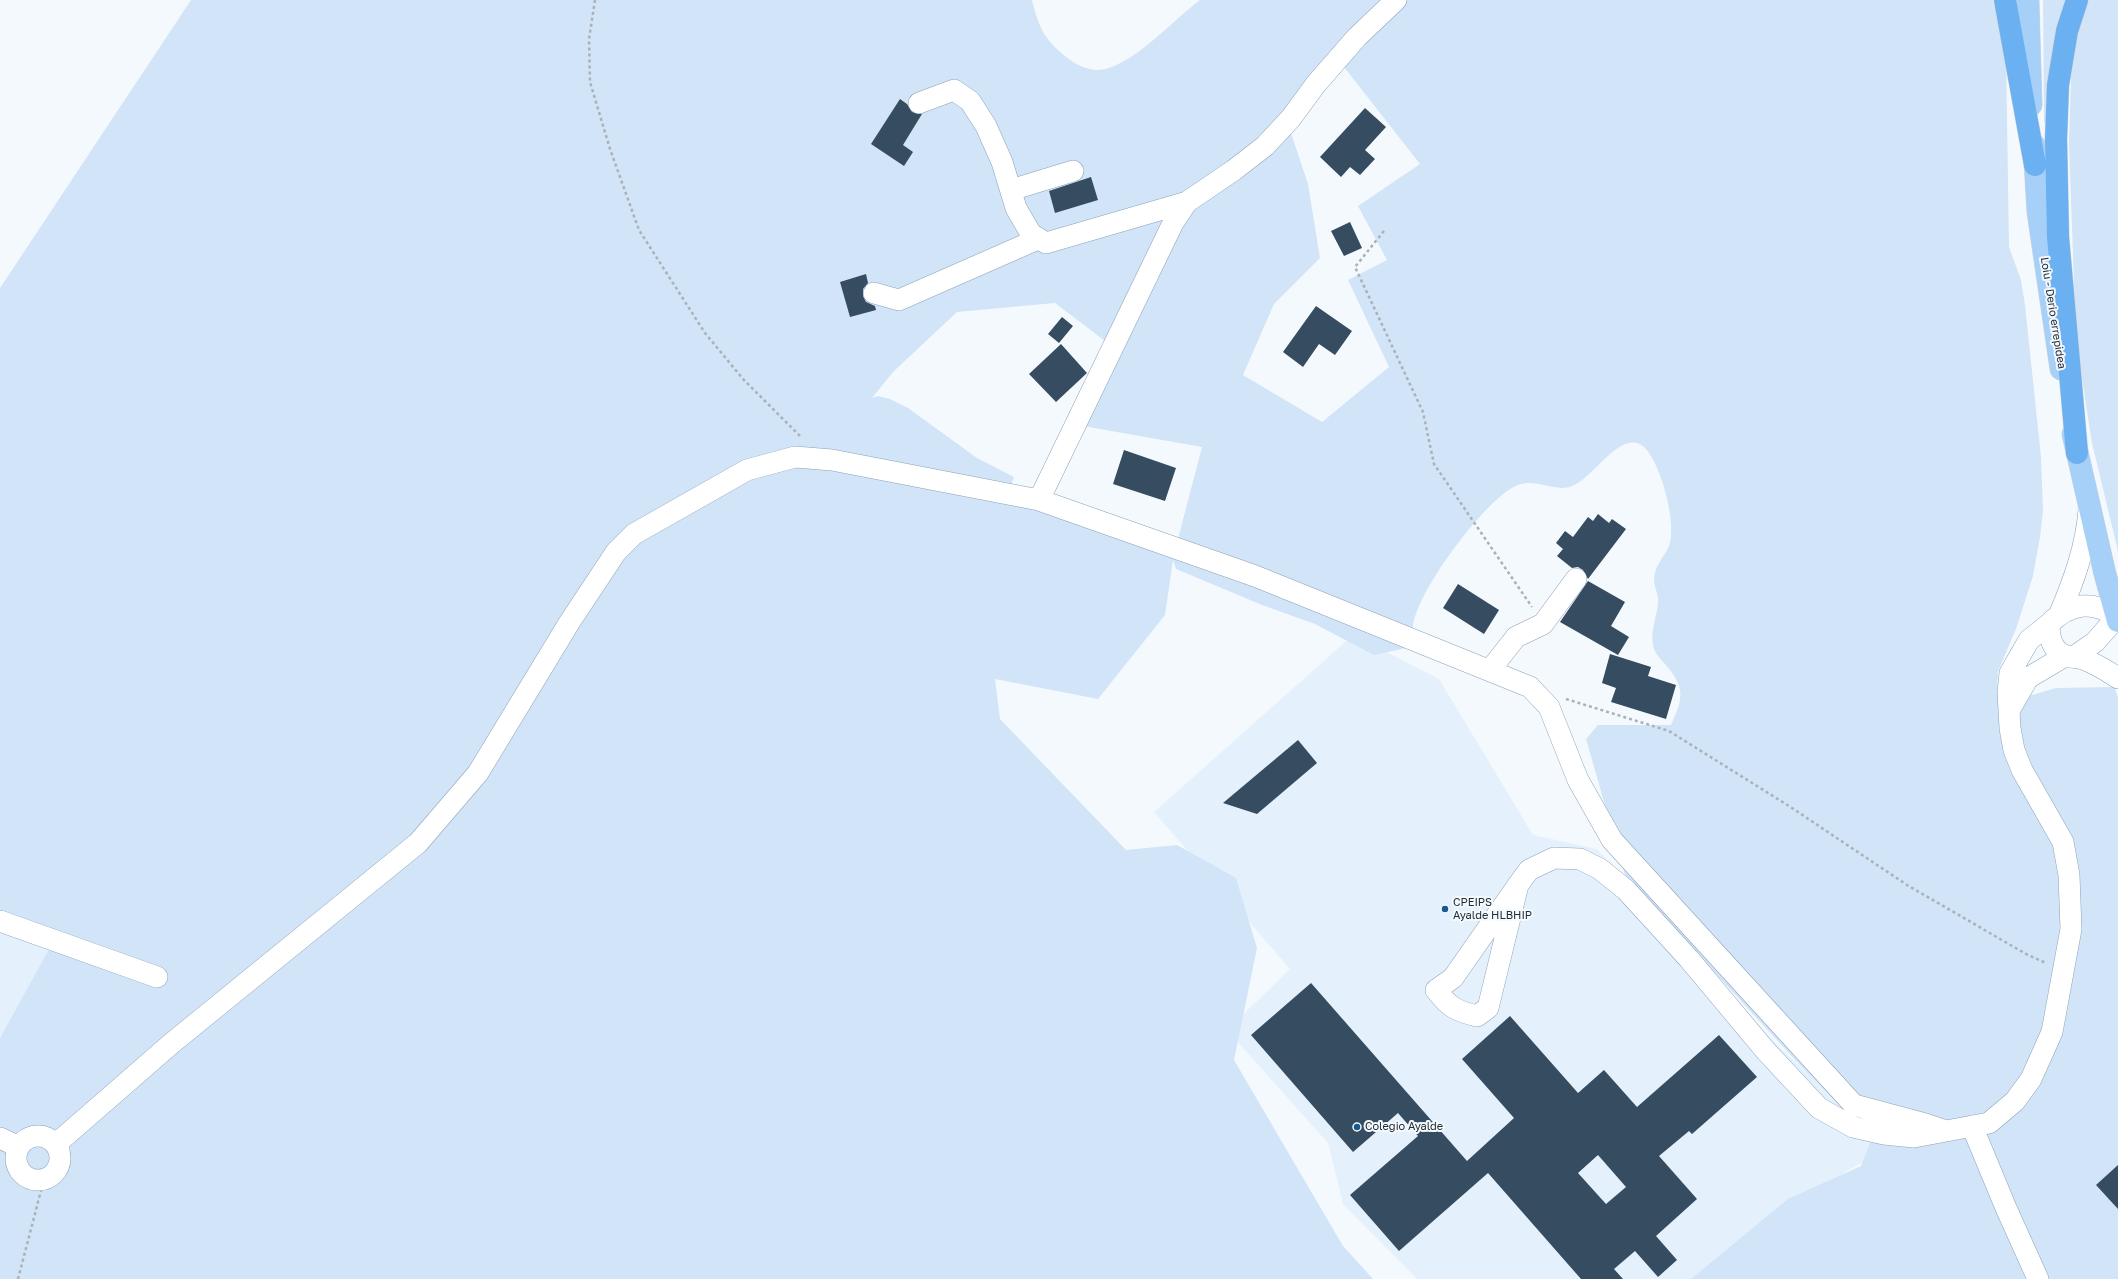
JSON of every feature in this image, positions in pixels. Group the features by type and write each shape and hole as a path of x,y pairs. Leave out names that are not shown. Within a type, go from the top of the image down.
{"highway":[{"path":"2005,0 2035,165"},
{"path":"2076,453 2059,244 2056,139 2058,85 2067,31 2077,0"}],"main road":[{"name":"Loiu - Derio errepidea","path":"2028,0 2030,101 2038,212 2056,340 2076,453 2117,619"}],"street":[{"path":"919,104 954,90 970,101 986,126 1002,162 1016,208 1031,234 1046,243 1187,202 1234,170 1265,146 1291,118 1316,84 1357,37 1396,0"},
{"path":"1011,190 1073,171"},
{"path":"1039,500 1173,223 1187,202"},
{"path":"874,293 899,300 1038,239"},
{"path":"56,1144 172,1043 418,843 478,773 569,623 616,552 634,534 747,470 795,457 824,459 1039,500 1255,576 1530,687 1549,707 1578,780 1612,840 1854,1105 1946,1131"},
{"path":"2089,506 2087,532 2082,554 2054,619 2049,635 2055,648 2070,656 2102,666 2118,678"},
{"path":"1490,670 1516,637 1543,624 1576,579"},
{"path":"1518,885 1488,1008 1477,1016 1460,1012 1447,1005 1436,990 1453,978 1518,885 1529,870 1554,858 1580,859 1600,868 1626,890 1689,959 1765,1050 1819,1108 1852,1127 1884,1134 1914,1138 1989,1123 2015,1101 2031,1079 2052,1032 2071,929 2069,875 2063,842 2022,770 2014,750 2010,728 2008,692 2010,673 2030,640 2054,619 2088,605 2104,609 2117,619 2095,642 2028,678 2010,709"},
{"path":"0,921 157,977"},
{"path":"1972,1126 2006,1208 2038,1279"},
{"path":"36,1136 44,1136 56,1144 59,1151 59,1165 56,1172 44,1179 29,1178 23,1174 16,1161 19,1147 23,1141 36,1136"},
{"path":"0,1138 19,1147"}],"path":[{"path":"595,0 589,39 590,82 610,149 639,230 704,333 743,379 824,459"},
{"path":"1384,231 1355,267 1423,412 1434,464 1543,624"},
{"path":"1559,696 1669,731 1789,806 1907,885 2026,954 2064,970"},
{"path":"18,1279 44,1179"}],"shaded area":[{"path":"191,0 1032,0 1037,18 1043,31 1058,50 1076,64 1089,69 1098,70 1111,67 1124,61 1151,42 1200,0 1993,0 2006,54 2009,247 2021,280 2025,305 2041,457 2043,511 2033,576 2016,629 1998,671 1997,688 2002,695 2022,698 2056,688 2114,687 2118,697 2118,1279 1691,1279 1788,1199 1861,1166 1872,1138 1798,1063 1625,875 1586,739 1598,725 1671,725 1680,699 1679,686 1676,679 1658,655 1652,640 1658,600 1654,576 1657,567 1669,546 1671,536 1670,512 1659,472 1654,461 1649,453 1640,444 1630,443 1621,446 1610,454 1581,481 1572,486 1559,488 1525,483 1518,485 1505,493 1489,508 1471,527 1453,550 1437,573 1424,596 1415,616 1413,631 1420,645 1374,655 1315,624 1262,605 1176,569 1173,560 1165,615 1098,699 995,679 1000,719 1126,850 1177,845 1236,878 1257,948 1234,1060 1343,1246 1373,1279 0,1279 0,1038 50,947 0,926 0,288","holes":["1344,67 1420,164 1358,206 1387,260 1348,280 1389,367 1322,422 1243,375 1274,304 1320,258 1308,184 1287,121","1055,303 1109,344 1083,426 1202,447 1173,558 1169,554 1008,494 1014,477 977,458 908,408 890,399 878,396 872,398 893,372 957,312"]},
{"path":"2043,0 2065,0 2055,43 2048,122 2044,122"},
{"path":"2087,0 2118,0 2118,551 2092,443 2076,340 2069,144 2072,46"},
{"name":"CPEIPS Ayalde HLBHIP","path":"1353,635 1439,679 1533,835 1597,849 1779,1047 1826,1090 1880,1124 1872,1158 1848,1170 1704,1279 1417,1279 1343,1204 1328,1143 1227,1030 1290,969 1154,812"},
{"path":"0,926 50,947 0,1038"}],"building":[{"path":"900,99 907,104 912,112 922,114 903,145 913,152 904,166 871,144"},
{"path":"1365,108 1386,127 1365,150 1375,159 1360,175 1350,167 1341,177 1320,157"},
{"path":"1091,177 1098,200 1055,213 1049,191"},
{"path":"1350,222 1362,248 1344,256 1331,231"},
{"path":"866,274 868,283 863,289 863,296 866,302 875,306 876,310 850,317 840,282"},
{"path":"1316,306 1352,331 1335,355 1319,344 1303,367 1283,352"},
{"path":"1062,317 1073,326 1059,343 1048,334"},
{"path":"1061,344 1087,373 1056,402 1029,374"},
{"path":"1124,450 1176,468 1165,501 1113,484"},
{"path":"1598,514 1609,523 1612,519 1626,529 1588,579 1583,570 1578,567 1572,568 1557,556 1563,549 1556,543 1565,531 1573,537 1588,517 1593,521"},
{"path":"1588,581 1625,602 1611,626 1629,637 1618,655 1560,622"},
{"path":"1458,584 1499,610 1484,634 1443,608"},
{"path":"1610,654 1651,667 1648,676 1676,685 1666,719 1611,702 1616,688 1602,683"},
{"path":"1298,740 1317,763 1257,814 1223,803"},
{"name":"Colegio Ayalde","path":"1311,983 1467,1161 1514,1118 1462,1059 1510,1016 1578,1093 1604,1070 1637,1107 1719,1035 1757,1077 1692,1134 1689,1131 1659,1156 1697,1199 1656,1236 1677,1260 1658,1277 1635,1251 1614,1269 1623,1279 1581,1279 1488,1173 1399,1251 1350,1195 1418,1136 1398,1113 1353,1152 1251,1035","holes":["1598,1155 1626,1187 1606,1204 1578,1173"]},
{"path":"2118,1165 2118,1209 2096,1185"}],"place":[{"name":"CPEIPS Ayalde HLBHIP","path":"1445,909"},
{"name":"Colegio Ayalde","path":"1357,1127"}]}
